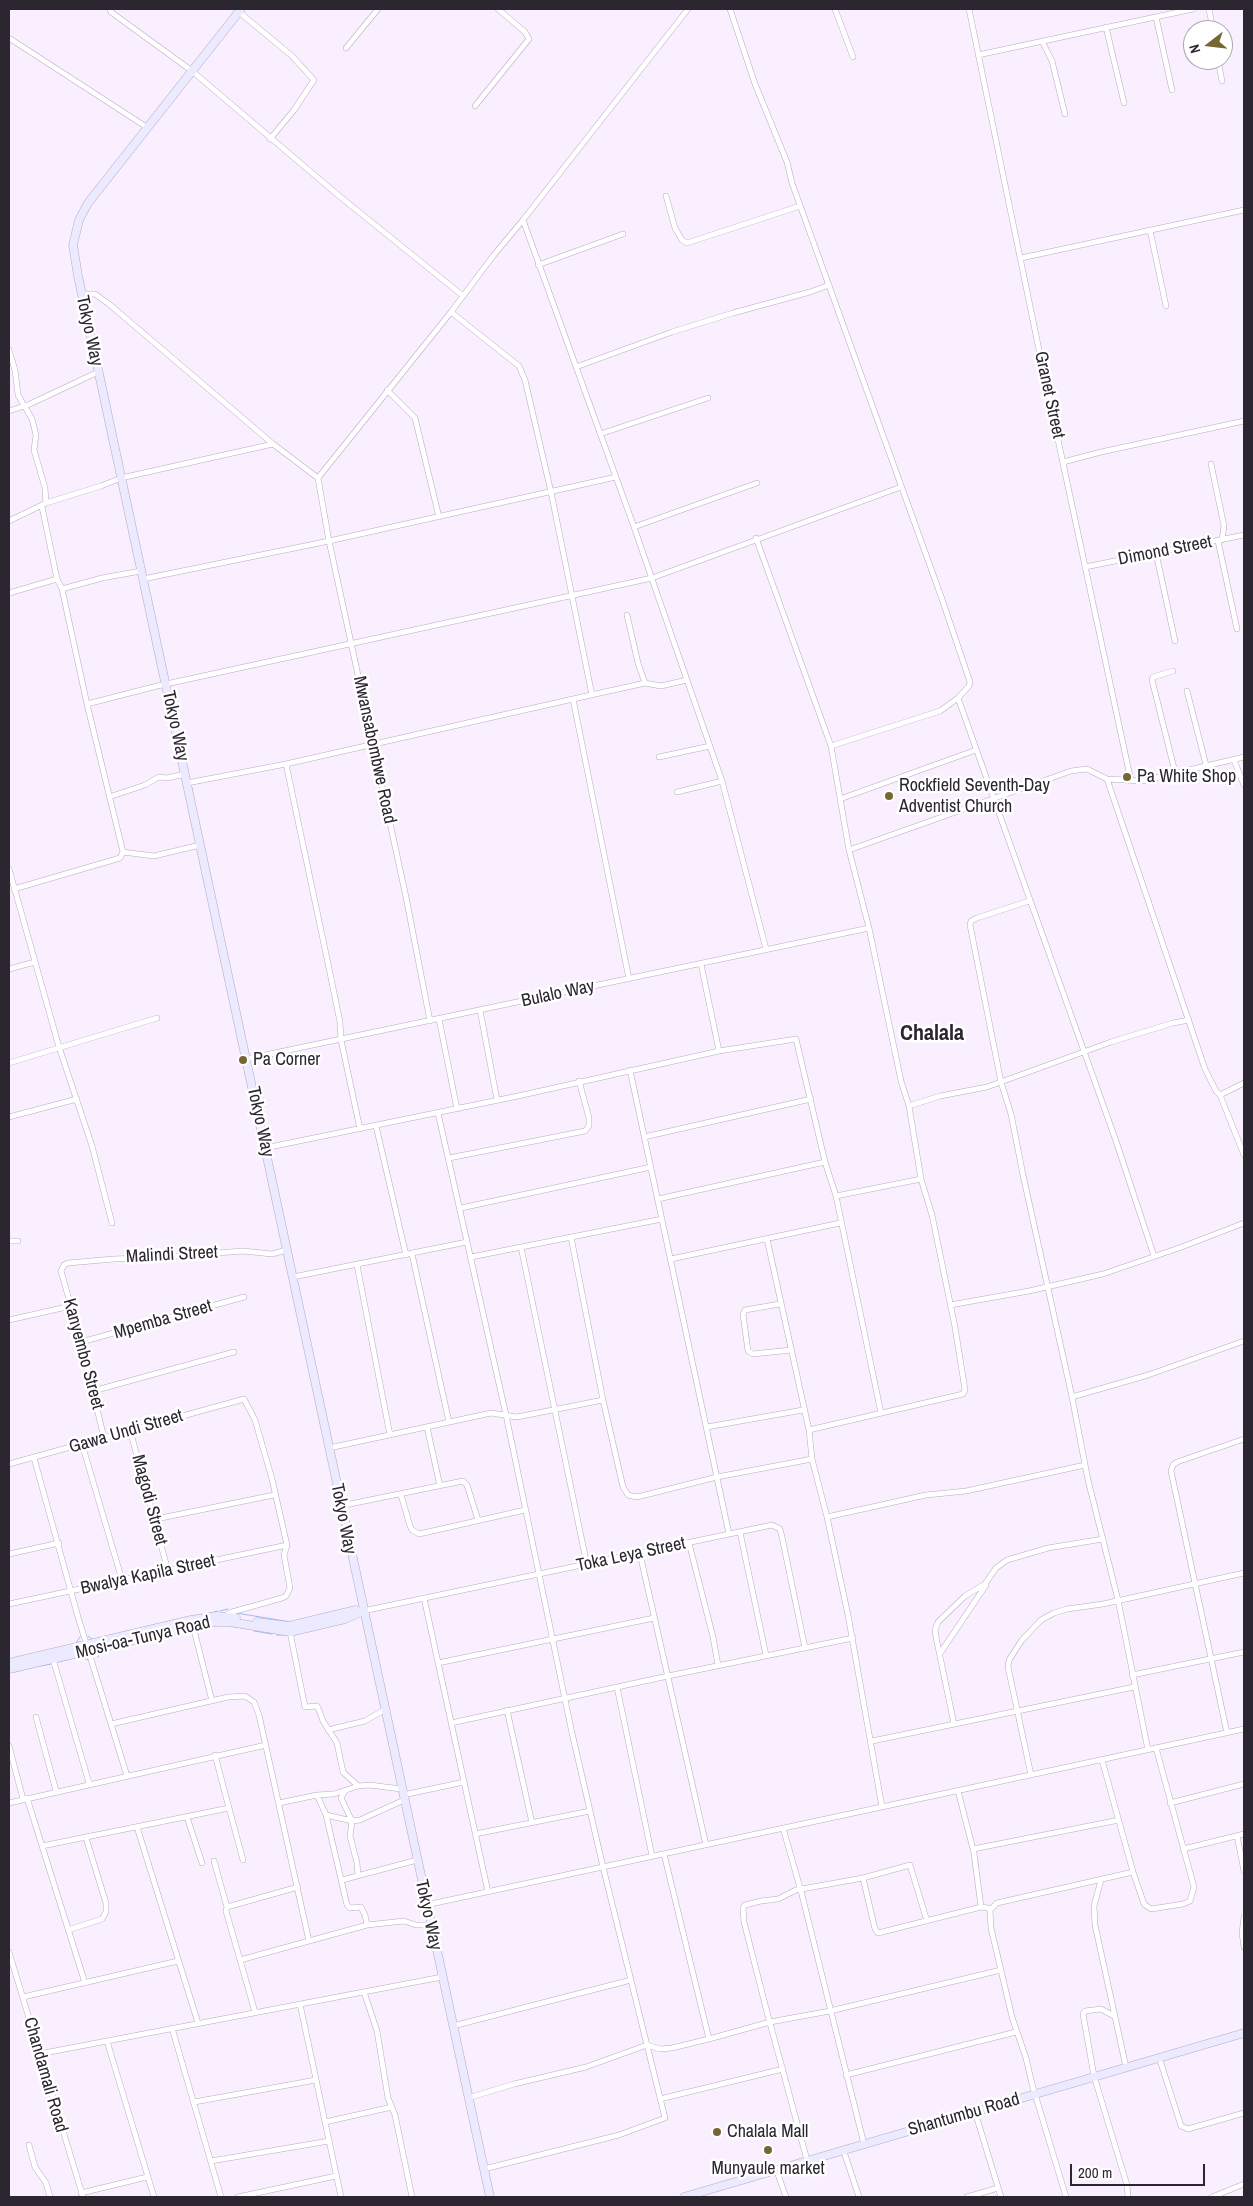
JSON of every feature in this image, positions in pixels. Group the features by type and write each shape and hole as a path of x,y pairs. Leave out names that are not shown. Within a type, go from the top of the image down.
{"street":[{"path":"110,9 111,12 192,71 270,139 462,295"},
{"path":"346,48 378,9"},
{"path":"475,106 529,39 525,32 498,9"},
{"path":"81,294 95,294 110,304 274,444 318,478 451,312 462,295 688,9"},
{"path":"730,9 756,84 787,162 790,179 970,682 969,686 958,698 940,711 831,746"},
{"path":"836,9 853,57"},
{"name":"Granet Street","path":"969,9 1131,781"},
{"path":"978,55 1193,9"},
{"path":"240,10 292,56 314,80 299,103 270,139"},
{"name":"Tokyo Way","path":"240,10 88,203 79,220 74,245 81,294 293,1277 359,1595 490,2197"},
{"path":"1156,17 1172,90"},
{"path":"1106,28 1124,102"},
{"path":"9,38 148,128"},
{"path":"1042,41 1052,61 1065,114"},
{"path":"1220,70 1222,81"},
{"path":"666,196 675,228 682,240 687,243 800,206"},
{"path":"1021,258 1244,210"},
{"path":"523,220 634,527 722,781 766,949"},
{"path":"1150,230 1166,306"},
{"path":"538,265 623,234"},
{"path":"576,367 672,332 829,285"},
{"path":"451,312 521,369 551,492 592,695"},
{"path":"9,350 14,364 18,395 32,420 36,435 34,450 45,488 44,505 57,579 62,589 86,704 122,852 120,858 14,889"},
{"path":"9,411 98,372"},
{"path":"387,390 415,418 439,517"},
{"path":"600,434 708,398"},
{"path":"1063,462 1244,421"},
{"path":"9,521 44,505 121,478 274,444"},
{"path":"1211,464 1224,526 1220,540 1237,629"},
{"path":"143,579 329,541 616,477"},
{"name":"Mwansabombwe Road","path":"318,478 329,541 374,745 430,1021"},
{"path":"634,527 757,483"},
{"path":"86,704 166,684 652,578 756,538 901,487"},
{"name":"Dimond Street","path":"1085,567 1244,535"},
{"path":"756,538 831,746 849,850 869,928 909,1106 922,1179 932,1214 965,1393 809,1430"},
{"path":"1156,553 1175,641"},
{"path":"62,589 102,578 141,571"},
{"path":"9,593 57,579"},
{"path":"626,615 645,683"},
{"path":"1173,671 1153,677 1152,680 1175,772"},
{"path":"187,783 374,745 645,683 661,686 687,680"},
{"path":"1187,690 1206,765"},
{"path":"958,698 1029,902 1116,1141 1154,1256"},
{"path":"573,700 629,980"},
{"path":"659,757 710,746"},
{"path":"840,799 976,750"},
{"path":"849,850 1071,771 1087,769 1107,780 1142,781 1244,757"},
{"path":"1234,760 1244,785"},
{"path":"286,764 340,1022 341,1040 360,1129"},
{"path":"109,797 145,785 160,777 167,778 185,774"},
{"path":"1107,780 1205,1069 1220,1095 1244,1155"},
{"path":"677,792 722,781"},
{"path":"122,852 154,856 200,845"},
{"path":"9,869 10,880 59,1047 77,1098 112,1223"},
{"path":"1029,902 977,918 970,925 1001,1082 1011,1114 1085,1465 1118,1600 1148,1750"},
{"name":"Bulalo Way","path":"246,1059 629,980 869,928"},
{"path":"9,969 35,962"},
{"path":"701,964 719,1051"},
{"path":"480,1010 497,1100"},
{"path":"9,1063 157,1018"},
{"path":"439,1019 457,1109"},
{"path":"909,1106 1001,1082 1159,1027 1188,1020"},
{"path":"265,1148 457,1109 719,1051 796,1039 825,1162 836,1196 840,1223 881,1413"},
{"path":"630,1070 729,1534"},
{"path":"448,1158 585,1131 589,1126 590,1118 579,1081"},
{"path":"1220,1095 1244,1083"},
{"path":"9,1117 77,1098"},
{"path":"644,1137 811,1099"},
{"path":"438,1113 461,1208 470,1257 506,1416 564,1698 603,1867 665,2118 619,2135 484,2169"},
{"path":"376,1126 449,1422"},
{"path":"658,1199 825,1162"},
{"path":"461,1208 651,1167"},
{"path":"836,1196 922,1179"},
{"path":"470,1257 662,1219"},
{"path":"671,1260 840,1223"},
{"path":"950,1304 1048,1288 1103,1274 1244,1223"},
{"path":"571,1237 603,1400 623,1487 628,1495 637,1497 717,1477 812,1459"},
{"path":"767,1239 803,1410 809,1430 812,1459 827,1517 853,1638 882,1807"},
{"path":"9,1241 18,1241"},
{"path":"293,1277 467,1242"},
{"path":"520,1247 586,1565"},
{"name":"Malindi Street","path":"61,1271 68,1263 114,1258 165,1257 243,1251 272,1254 287,1250"},
{"path":"356,1265 390,1435"},
{"name":"Kanyembo Street","path":"61,1271 81,1342 104,1438"},
{"name":"Mpemba Street","path":"81,1342 244,1297"},
{"path":"780,1304 745,1310 748,1351 754,1354 791,1350"},
{"path":"9,1320 71,1306"},
{"path":"1072,1397 1148,1375 1244,1341"},
{"path":"93,1391 223,1353 234,1352"},
{"name":"Gawa Undi Street","path":"9,1464 244,1399 255,1420 272,1478 274,1494"},
{"path":"329,1448 495,1413 517,1416 603,1400"},
{"path":"707,1427 803,1410"},
{"path":"427,1427 440,1486"},
{"name":"Magodi Street","path":"130,1430 156,1519 168,1570"},
{"path":"1227,1733 1193,1583 1171,1471 1173,1465 1194,1455 1244,1439"},
{"path":"82,1444 122,1580"},
{"path":"34,1458 126,1776"},
{"path":"827,1517 926,1495 966,1491 1085,1465"},
{"path":"340,1506 465,1482 478,1520"},
{"path":"156,1519 274,1494 287,1545 284,1555 290,1588 286,1596 232,1612 223,1619"},
{"path":"401,1495 410,1526 416,1533 525,1510"},
{"name":"Toka Leya Street","path":"363,1611 772,1526 780,1529 805,1648"},
{"path":"740,1532 766,1655"},
{"path":"940,1653 996,1568 1007,1560 1048,1548 1103,1539"},
{"path":"9,1554 59,1543"},
{"path":"689,1544 713,1637 718,1665"},
{"name":"Bwalya Kapila Street","path":"9,1604 287,1545"},
{"path":"640,1554 706,1845"},
{"path":"1031,1775 1019,1710 1008,1666 1009,1660 1022,1640 1041,1620 1054,1612 1244,1573"},
{"path":"954,1724 936,1637 936,1624 965,1596 988,1582"},
{"path":"347,1615 356,1607 359,1595"},
{"path":"424,1598 488,1892"},
{"name":"Mosi-oa-Tunya Road","path":"9,1663 223,1619 290,1632 363,1611"},
{"path":"347,1615 357,1618 366,1626"},
{"name":"Mosi-oa-Tunya Road","path":"9,1668 53,1659 192,1620 223,1619 289,1626 347,1615"},
{"path":"438,1663 654,1618"},
{"path":"193,1626 212,1702"},
{"path":"290,1632 305,1706 317,1706 328,1730 337,1743 343,1772 352,1782 358,1786 402,1795 464,1782"},
{"path":"451,1723 718,1665 853,1638"},
{"path":"1132,1675 1244,1652"},
{"path":"53,1659 89,1783"},
{"path":"872,1741 1134,1687"},
{"path":"617,1688 652,1856"},
{"path":"111,1724 238,1696 250,1698 257,1707 309,1941"},
{"path":"328,1730 365,1721 384,1710"},
{"path":"507,1710 532,1823"},
{"path":"36,1717 56,1791"},
{"path":"426,1905 1244,1729"},
{"path":"9,1803 89,1783 266,1745"},
{"path":"9,1746 85,1983"},
{"path":"1102,1760 1142,1898 1148,1908 1158,1909 1190,1901 1194,1887 1156,1748"},
{"path":"216,1755 243,1860"},
{"path":"1170,1802 1244,1784"},
{"path":"279,1804 317,1795 334,1794 358,1786"},
{"path":"348,1789 341,1798 352,1821 350,1836 357,1862 358,1875"},
{"path":"958,1791 973,1849 981,1907"},
{"path":"317,1795 326,1816 348,1908 361,1907 367,1925"},
{"path":"326,1816 352,1821 374,1815 402,1795"},
{"path":"42,1846 229,1808"},
{"path":"475,1834 590,1811"},
{"path":"187,1817 202,1862"},
{"path":"973,1849 1119,1820"},
{"path":"137,1827 198,2023"},
{"path":"783,1828 801,1891 864,2144"},
{"path":"1183,1849 1244,1834"},
{"path":"1237,1836 1244,1871"},
{"path":"68,1930 102,1919 106,1912 106,1903 86,1838"},
{"path":"664,1854 709,2039"},
{"path":"342,1880 416,1860"},
{"path":"214,1861 227,1907 226,1911 255,2012"},
{"path":"808,2160 744,1922 743,1908 745,1905 760,1900 778,1899 796,1890 801,1891 863,1878 910,1865 927,1921"},
{"path":"1066,2197 1026,2058 1016,2032 991,1928 990,1910 997,1903 1133,1872"},
{"path":"863,1878 874,1929 878,1933 981,1907 990,1910"},
{"path":"1101,1880 1094,1906 1094,1915 1099,1950 1126,2067"},
{"path":"227,1907 298,1887"},
{"path":"1244,1917 1242,1933 1244,1946"},
{"path":"240,1960 367,1925 404,1921 416,1925 431,1926"},
{"name":"Chandamali Road","path":"9,1952 82,2195"},
{"path":"23,1997 178,1961"},
{"path":"468,2098 514,2084 586,2067 647,2045 660,2049 672,2048 770,2022 830,2011 1001,1970"},
{"path":"39,2054 442,1977"},
{"path":"453,2026 631,1980"},
{"path":"364,1992 377,2031 388,2098 395,2115 412,2197"},
{"path":"300,2004 341,2197"},
{"path":"1114,2016 1101,2009 1085,2011 1082,2014 1094,2076 1128,2197"},
{"path":"172,2028 221,2197"},
{"path":"846,2075 1016,2032"},
{"name":"Shantumbu Road","path":"689,2197 843,2149 976,2112 1159,2057 1244,2035"},
{"path":"107,2041 154,2197"},
{"path":"1159,2057 1181,2126 1188,2129 1244,2113"},
{"path":"660,2099 783,2069"},
{"path":"194,2102 316,2080"},
{"path":"325,2122 392,2107"},
{"path":"976,2112 1001,2197"},
{"path":"211,2162 329,2141"},
{"path":"30,2145 35,2166 46,2183 50,2197"},
{"path":"843,2149 858,2197"},
{"path":"776,2169 786,2197"},
{"path":"238,2197 336,2176"},
{"path":"82,2195 147,2177"},
{"path":"1212,2197 1244,2184"},
{"path":"968,2197 998,2188"}],"waterway":[{"path":"220,1611 228,1609"},
{"path":"204,1614 211,1613"},
{"path":"236,1613 291,1622"},
{"path":"230,1626 248,1629"},
{"path":"254,1631 272,1634"},
{"path":"293,1635 310,1631"},
{"path":"277,1635 286,1635"},
{"path":"88,1636 93,1640"},
{"path":"76,1643 80,1637"},
{"path":"98,1657 101,1652 111,1649"},
{"path":"79,1657 89,1660"},
{"path":"58,1662 74,1658"},
{"path":"40,1666 51,1664"},
{"path":"30,1668 35,1667"},
{"path":"15,1672 26,1669"}],"place":[{"name":"Pa White Shop","path":"1127,777"},
{"name":"Rockfield Seventh-Day Adventist Church","path":"889,796"},
{"name":"Pa Corner","path":"243,1060"},
{"name":"Chalala Mall","path":"717,2132"},
{"name":"Munyaule market","path":"768,2150"}],"district":[{"name":"Chalala","path":"932,1034"}]}
